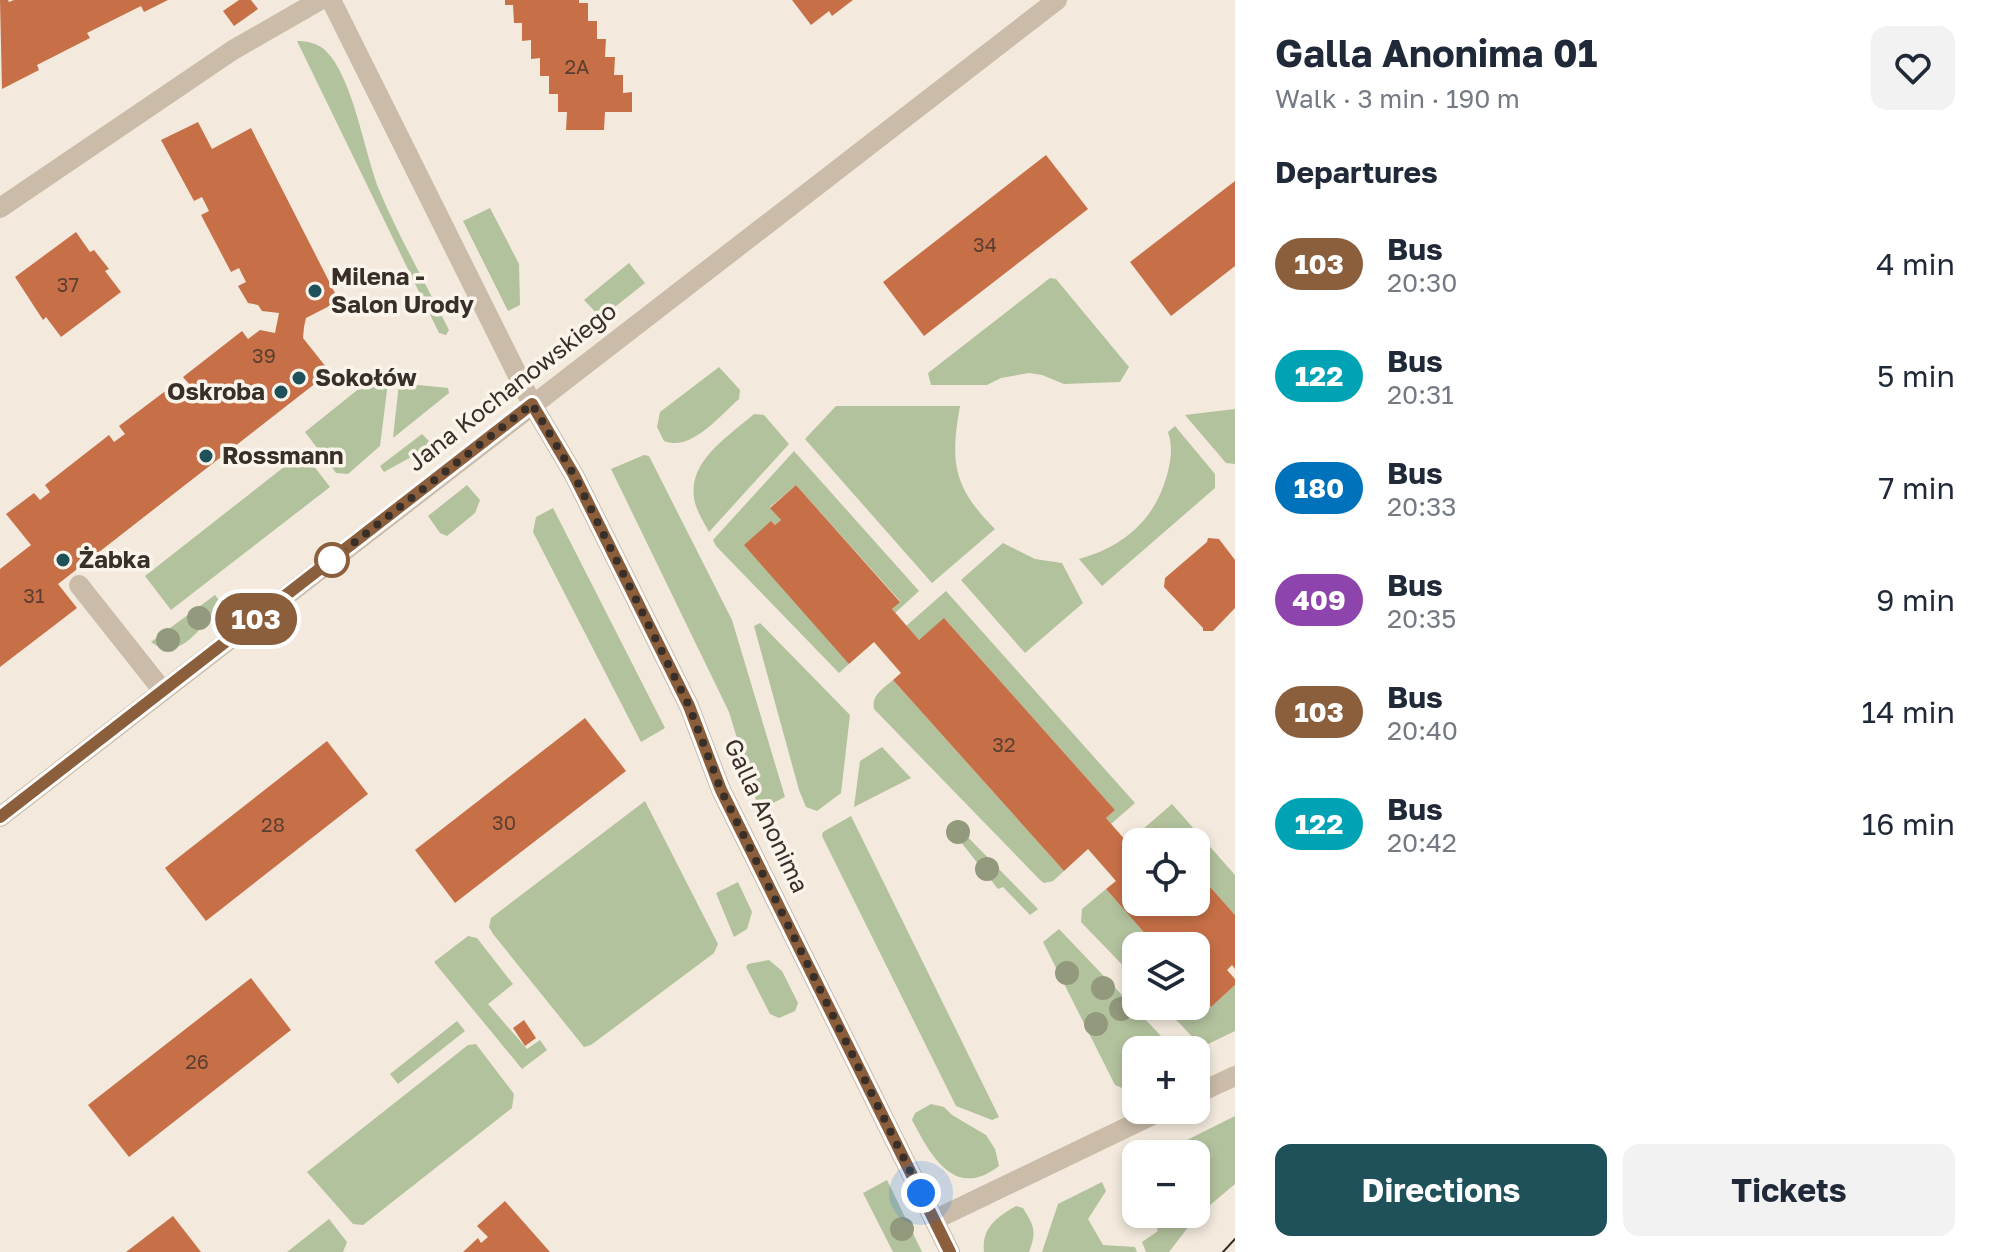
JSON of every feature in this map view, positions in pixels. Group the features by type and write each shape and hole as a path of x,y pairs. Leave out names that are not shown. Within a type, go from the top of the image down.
{"street":[{"path":"0,208 233,50 320,0"},
{"name":"Galla Anonima","path":"331,0 532,404 574,475 689,706 721,790 950,1252"},
{"name":"Jana Kochanowskiego","path":"0,817 1057,0"},
{"path":"79,585 163,691"},
{"path":"1210,1088 1235,1076"},
{"path":"934,1220 1134,1124"}],"green space":[{"path":"297,41 312,43 325,50 344,79 380,192 449,330 446,335 439,333"},
{"path":"490,208 519,264 520,305 508,311 463,221"},
{"path":"629,263 645,283 601,318 584,300"},
{"path":"1050,278 1056,279 1129,367 1120,382 1064,384 1029,373 1001,378 987,385 931,385 928,373"},
{"path":"719,367 740,390 739,399 695,437 674,443 664,441 657,427 660,412"},
{"path":"371,379 388,382 380,446 348,474 336,473 305,432"},
{"path":"399,383 448,388 449,393 393,438"},
{"path":"836,406 960,406 955,443 958,473 970,500 995,529 932,583 805,439"},
{"path":"1235,409 1235,464 1226,463 1185,415"},
{"path":"754,414 764,415 789,444 709,532 695,503 696,475 721,441"},
{"path":"1175,426 1215,474 1215,488 1102,586 1079,559 1123,539 1145,518 1162,491 1171,454 1168,432"},
{"path":"422,434 433,445 384,472 380,466"},
{"path":"794,451 919,591 895,613 892,609 900,601 796,485 770,507 781,520 775,525 771,521 849,664 839,673 713,540"},
{"path":"303,452 330,487 171,610 145,576"},
{"path":"644,455 649,456 732,620 785,797 759,810 729,712 611,469"},
{"path":"467,485 480,500 475,513 447,536 440,533 428,516"},
{"path":"553,508 665,728 641,742 533,532 536,517"},
{"path":"1003,543 1035,559 1062,563 1083,603 1025,653 961,580"},
{"path":"946,591 1135,803 1111,824 1106,818 1115,810 945,619 919,640 906,626"},
{"path":"215,595 221,603 182,645 162,648 151,642"},
{"path":"760,623 850,715 841,793 817,811 806,807 799,790 754,626"},
{"path":"893,680 1064,871 1053,881 1044,883 1040,880 874,709 876,696"},
{"path":"882,747 911,778 854,807 860,761"},
{"path":"645,801 718,944 714,953 591,1045 584,1047 493,934 489,927 491,918"},
{"path":"1172,804 1193,828 1157,827 1144,828"},
{"path":"851,816 999,1117 992,1120 956,1106 822,836 823,832"},
{"path":"958,827 1038,909 1030,915 1003,887 998,889 953,832"},
{"path":"1210,847 1235,875 1235,915 1210,887"},
{"path":"738,882 752,912 747,929 734,937 716,893"},
{"path":"1106,889 1122,907 1122,916 1130,916 1144,932 1122,932 1122,964 1081,922 1082,909"},
{"path":"1059,929 1122,995 1122,1020 1146,1020 1161,1036 1122,1036 1122,1088 1115,1085 1043,942"},
{"path":"468,936 477,938 513,984 488,1004 527,1049 540,1040 547,1050 522,1069 434,962"},
{"path":"769,960 782,971 798,1003 795,1011 779,1018 770,1014 746,967"},
{"path":"1235,985 1235,1031 1210,1043 1210,1036 1192,1036 1176,1020 1210,1020 1211,1007"},
{"path":"457,1021 465,1031 398,1084 390,1074"},
{"path":"476,1044 514,1094 512,1108 363,1225 353,1224 307,1172 468,1045"},
{"path":"931,1104 944,1107 986,1135 995,1149 999,1166 983,1175 969,1178 956,1176 945,1169 912,1120 915,1113"},
{"path":"1235,1116 1235,1184 1210,1205 1210,1140 1187,1140"},
{"path":"887,1180 922,1252 893,1252 863,1193"},
{"path":"1102,1182 1106,1191 1088,1219 1103,1245 1135,1247 1137,1252 1042,1252 1058,1204"},
{"path":"1016,1206 1023,1208 1032,1224 1034,1234 1029,1252 984,1252 988,1230 997,1219"},
{"path":"329,1219 347,1242 343,1252 287,1252"},
{"path":"1157,1228 1188,1228 1169,1252 1146,1252 1142,1242 1158,1231"}],"building":[{"path":"0,0 168,0 144,12 141,6 87,33 90,38 37,65 39,70 2,89"},
{"path":"239,0 251,0 258,9 234,26 223,11"},
{"path":"505,0 579,0 579,3 588,3 588,21 597,21 597,39 606,39 605,57 615,57 614,75 623,75 623,93 632,92 632,112 605,112 604,130 566,130 567,112 558,112 558,94 549,94 549,76 540,76 540,58 531,59 531,40 522,41 522,23 514,23 513,5 505,5"},
{"path":"792,0 853,0 832,16 829,11 811,25"},
{"path":"198,122 212,149 251,128 339,301 306,318 304,327 303,338 330,372 58,584 77,608 0,667 0,569 31,545 6,514 34,493 40,500 50,492 45,485 109,435 114,442 125,434 119,426 172,386 178,393 189,384 183,377 242,331 248,339 260,330 275,333 279,313 262,311 258,305 248,303 238,286 246,282 239,268 231,272 201,215 209,211 202,197 194,201 161,140"},
{"path":"1046,155 1088,209 924,336 883,282"},
{"path":"1235,181 1235,266 1171,316 1130,262"},
{"path":"76,232 90,252 94,250 109,269 105,271 121,292 61,337 46,317 43,320 15,277"},
{"path":"796,485 900,602 892,609 919,640 944,618 1115,810 1106,818 1122,836 1122,907 1106,889 1116,881 1088,849 1064,871 893,680 901,673 874,642 849,664 744,545 771,521 775,525 781,520 770,508"},
{"path":"1208,538 1219,539 1235,560 1235,608 1213,631 1203,631 1164,587 1165,578"},
{"path":"585,718 626,771 455,903 415,850"},
{"path":"327,741 368,794 206,921 165,868"},
{"path":"1210,887 1235,915 1235,969 1232,965 1227,970 1235,979 1235,985 1210,1006 1210,932 1144,932 1130,916 1210,916"},
{"path":"251,978 291,1030 129,1157 88,1105"},
{"path":"524,1020 536,1038 525,1046 513,1028"},
{"path":"505,1201 550,1252 463,1252 478,1238 481,1243 488,1237 477,1226"},
{"path":"173,1216 201,1252 126,1252"}],"tram line":[{"path":"1223,1252 1235,1239"}],"bus line":[{"name":"103","path":"0,817 532,404 563,453 689,706 721,790 950,1252"}],"place":[{"name":"Milena - Salon Urody","path":"315,291"},
{"name":"Sokołów","path":"299,378"},
{"name":"Oskroba","path":"281,392"},
{"name":"Rossmann","path":"206,456"},
{"name":"Żabka","path":"63,560"}],"route":[{"path":"332,560 532,404 563,453 689,706 721,790 921,1193"}]}
